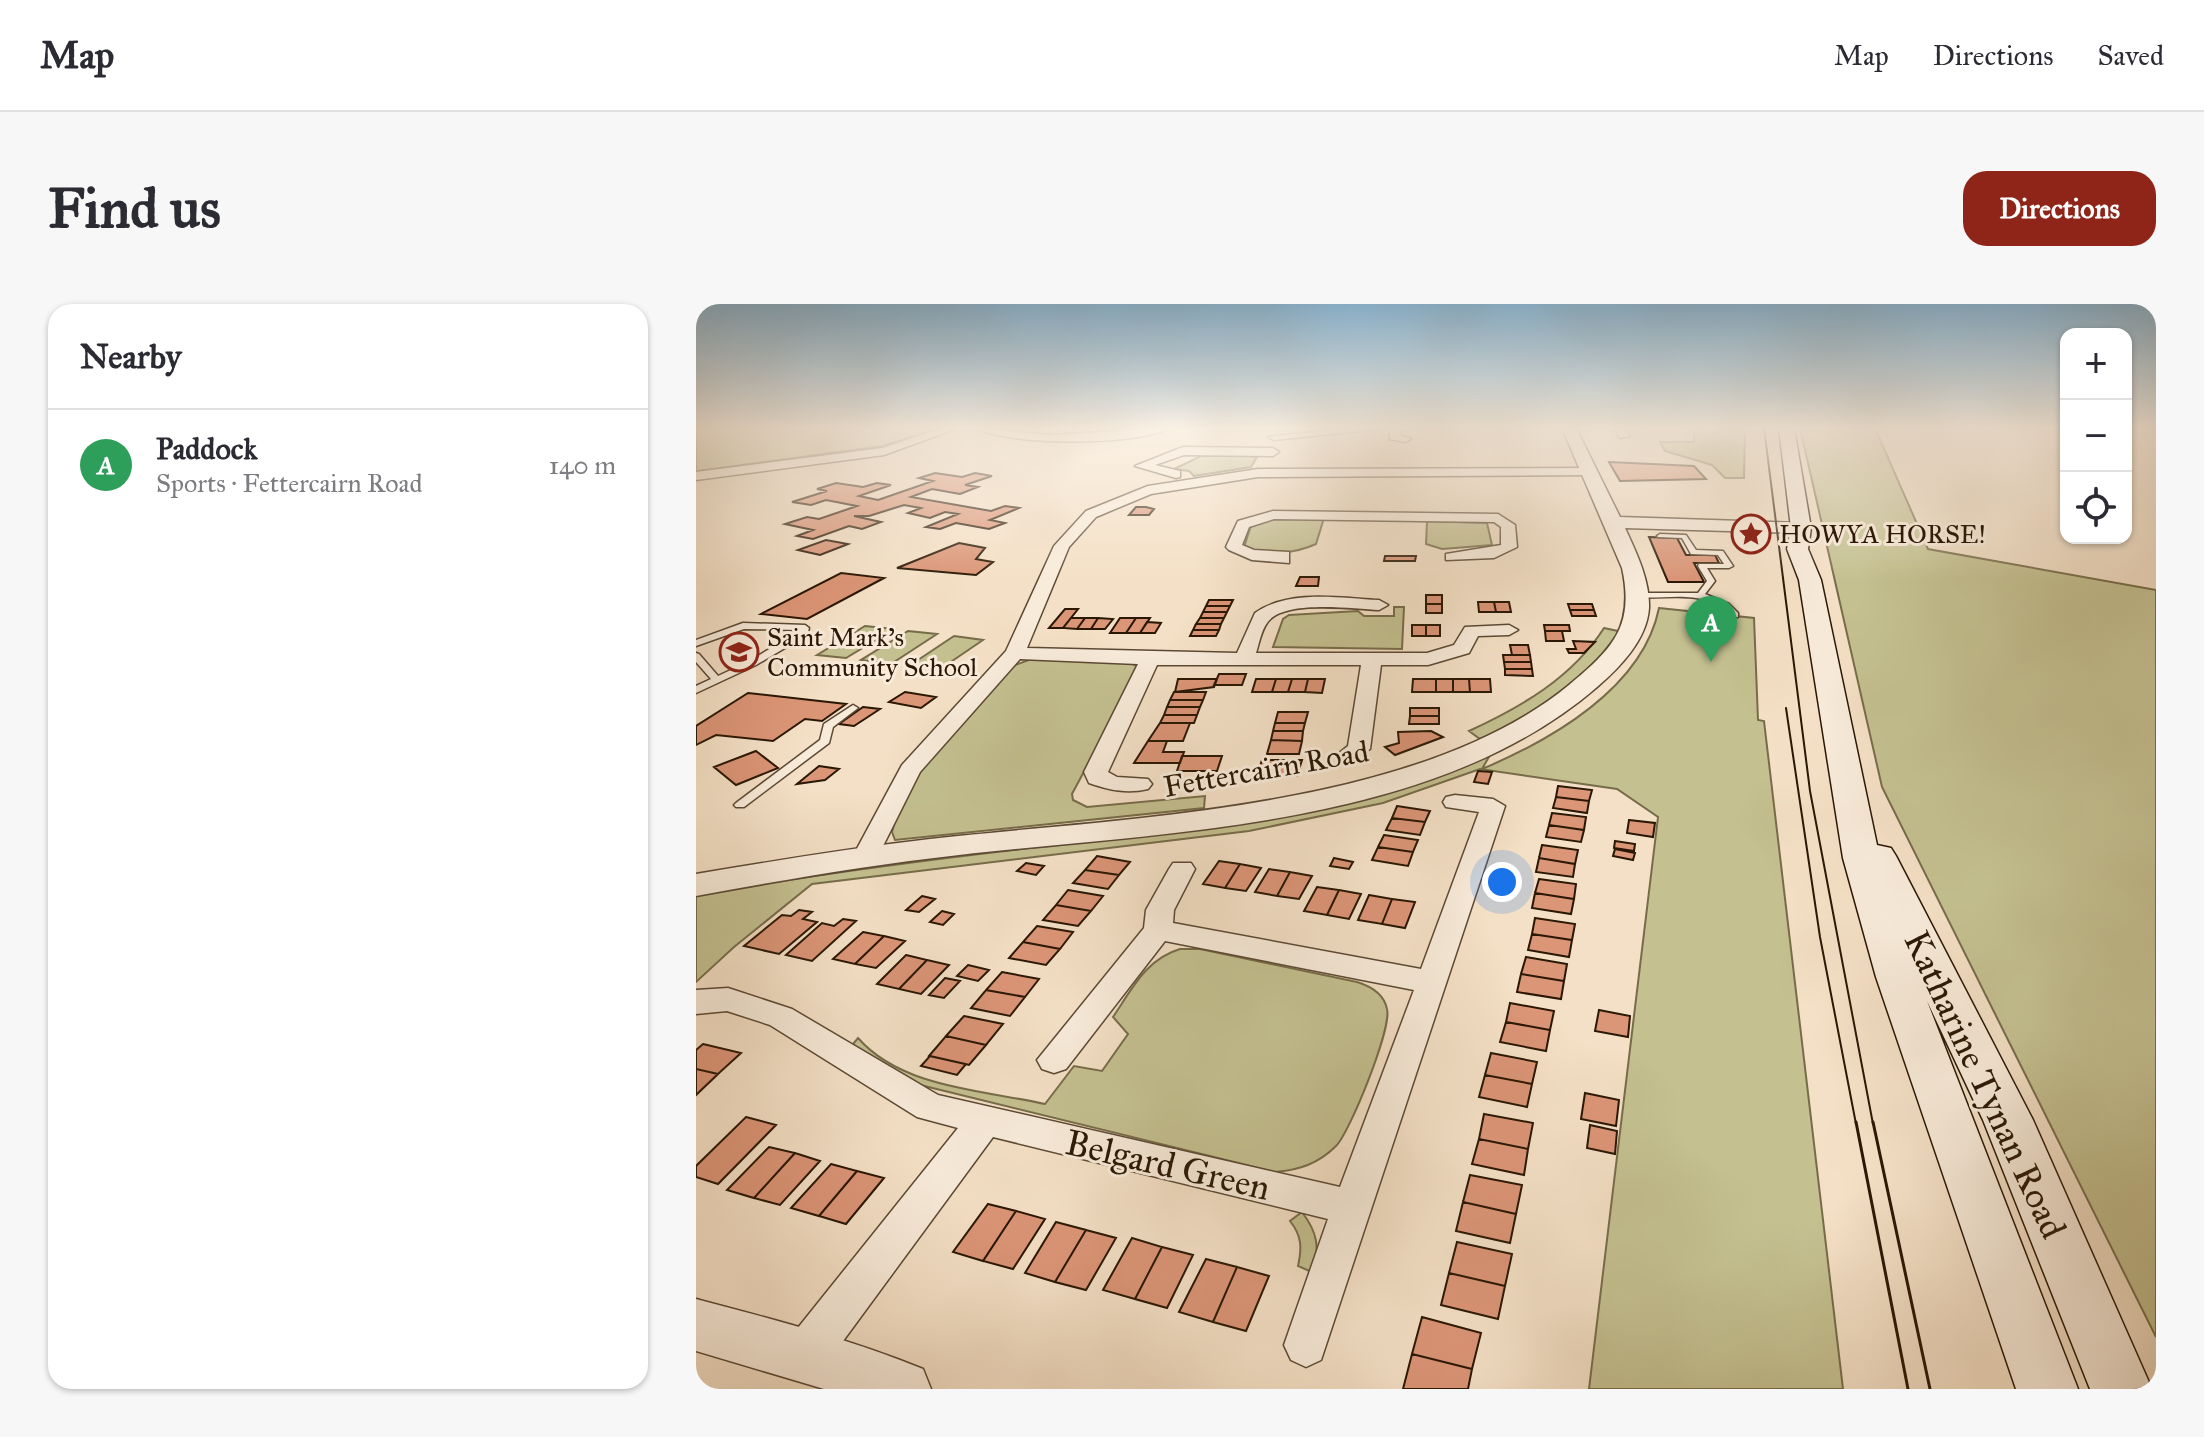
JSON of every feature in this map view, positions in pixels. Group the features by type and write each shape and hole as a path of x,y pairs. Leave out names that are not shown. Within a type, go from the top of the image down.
{"main road":[{"name":"Katharine Tynan Road","path":"1794,479 1802,530 1812,544 1810,580 1861,858 1897,977 2047,1389"},
{"name":"Katharine Tynan Road","path":"1847,780 1880,860 2008,1120 2121,1389"}],"street":[{"path":"866,856 910,770 1015,653 1062,546 1091,514 1148,490 1222,479"},
{"path":"1291,479 1488,516 1508,525 1511,546 1452,557"},
{"path":"1283,560 1283,555 1252,555 1234,547 1243,524 1267,516 1461,479"},
{"name":"Fettercairn Road","path":"696,885 866,856 1245,812 1331,797 1420,771 1488,746 1565,703 1616,656 1633,631 1638,595 1614,522 1592,479"},
{"path":"1614,522 1802,530"},
{"path":"1245,658 1259,619 1270,611 1301,604 1379,605"},
{"path":"1015,653 1150,659 1445,657 1462,649 1471,631 1509,630"},
{"path":"1140,784 1103,781 1097,778 1096,772 1150,659"},
{"path":"1349,754 1359,749 1372,659"},
{"path":"1306,1345 1351,1207 1493,806 1455,802"},
{"path":"1054,1060 1158,930 1160,910 1182,869"},
{"path":"1158,930 1432,982"},
{"name":"Belgard Green","path":"696,1002 728,999 768,1011 929,1107 1351,1207"},
{"path":"805,1355 985,1121"},
{"path":"696,1325 805,1355 903,1389"}],"lane":[{"path":"1660,536 1684,536 1694,552 1720,553 1729,566 1702,566 1711,581 1701,595"},
{"path":"1638,595 1701,595 1726,603 1735,615"},
{"path":"696,643 743,626 805,628 804,633 753,663 696,690"},
{"path":"696,656 716,679"},
{"path":"740,805 825,741 828,726 853,708"}],"shaded area":[{"path":"1812,479 1897,479 1928,549 2156,590 2156,1337 1882,787"},
{"path":"1274,518 1324,518 1316,544 1308,547 1271,553 1244,547 1252,523"},
{"path":"1427,521 1487,523 1492,545 1442,549 1426,544"},
{"path":"1394,607 1404,607 1402,649 1273,647 1283,619 1289,615 1358,611 1364,616 1394,616"},
{"path":"1659,608 1754,618 1758,720 1764,721 1843,1389 1589,1389 1658,817 1617,789 1480,769 1383,803 1249,831 812,884 696,982 696,895 867,868 1154,834 1268,816 1380,791 1490,755 1482,769 1537,743 1590,708 1634,663 1650,637"},
{"path":"865,626 894,629 846,658 817,655"},
{"path":"1604,628 1618,631 1617,634 1589,668 1556,696 1480,739 1469,731 1508,712 1544,689 1577,662"},
{"path":"908,631 937,634 891,664 861,660"},
{"path":"954,636 983,640 939,670 909,666"},
{"path":"1034,658 1130,663 1140,667 1072,794 1073,800 1087,807 1205,796 1204,808 895,840 892,832 897,814 913,780 1010,667"},
{"path":"1180,949 1200,949 1357,982 1371,988 1383,999 1387,1020 1369,1079 1342,1137 1336,1146 1315,1162 1275,1172 900,1080 870,1063 853,1044 858,1038 876,1055 920,1077 1045,1104 1074,1066 1102,1071 1128,1034 1113,1017 1149,968"},
{"path":"1302,1212 1316,1240 1314,1273 1298,1266 1300,1242 1290,1221"}],"building":[{"path":"922,479 984,479 965,485 978,487 960,494 932,489 911,497 991,511 1005,506 1019,508 990,520 1005,523 989,529 956,523 940,529 926,527 958,514 945,512 930,518 908,513 921,508 904,505 869,516 854,516 881,522 862,529 849,526 813,539 797,536 813,530 785,524 807,517 819,519 857,506 826,500 811,505 792,502 827,491 817,489 836,483 863,487 877,483 891,485 859,496 878,500 933,481"},
{"path":"1619,479 1706,479 1620,481"},
{"path":"1136,507 1154,509 1149,515 1129,515"},
{"path":"1649,537 1677,538 1686,555 1715,555 1719,563 1694,563 1704,582 1668,582"},
{"path":"826,540 848,544 820,555 798,550"},
{"path":"959,543 985,548 976,559 993,562 976,575 897,568"},
{"path":"1385,556 1416,556 1415,561 1384,561"},
{"path":"841,573 884,578 807,619 761,614"},
{"path":"1300,577 1319,577 1318,586 1296,586"},
{"path":"1426,595 1442,595 1442,604 1426,604"},
{"path":"1209,600 1233,600 1230,606 1206,606"},
{"path":"1478,602 1494,602 1496,612 1479,612"},
{"path":"1494,602 1509,602 1511,612 1496,612"},
{"path":"1426,604 1442,604 1442,613 1426,613"},
{"path":"1568,604 1592,604 1594,610 1570,610"},
{"path":"1206,606 1230,606 1227,612 1203,612"},
{"path":"1065,609 1078,609 1063,628 1049,628"},
{"path":"1570,610 1594,610 1596,616 1572,616"},
{"path":"1203,612 1227,612 1224,618 1200,618"},
{"path":"1071,618 1085,618 1077,629 1063,628"},
{"path":"1085,618 1098,618 1091,629 1077,629"},
{"path":"1098,618 1113,619 1105,629 1091,629"},
{"path":"1120,618 1136,618 1126,633 1110,633"},
{"path":"1136,618 1150,618 1140,633 1126,633"},
{"path":"1200,618 1224,618 1221,624 1196,624"},
{"path":"1147,622 1161,623 1155,633 1140,633"},
{"path":"1196,624 1221,624 1219,630 1193,630"},
{"path":"1412,625 1426,625 1426,636 1412,636"},
{"path":"1426,625 1440,625 1440,636 1426,636"},
{"path":"1544,625 1569,625 1570,631 1545,631"},
{"path":"1193,630 1219,630 1216,636 1190,636"},
{"path":"1545,631 1562,631 1564,641 1546,641"},
{"path":"1573,641 1595,642 1584,653 1569,653 1567,649 1576,649"},
{"path":"1510,645 1528,645 1530,655 1512,655"},
{"path":"1503,655 1530,655 1531,662 1504,662"},
{"path":"1504,662 1531,662 1532,669 1505,669"},
{"path":"1505,669 1532,669 1533,676 1505,675"},
{"path":"1219,674 1246,674 1242,685 1214,685"},
{"path":"1178,679 1217,679 1214,687 1175,692"},
{"path":"1256,679 1276,679 1272,692 1252,692"},
{"path":"1276,679 1292,679 1288,692 1272,692"},
{"path":"1292,679 1308,679 1305,692 1288,692"},
{"path":"1308,679 1325,679 1322,693 1305,692"},
{"path":"1413,679 1436,679 1436,692 1412,692"},
{"path":"1436,679 1453,679 1453,692 1436,692"},
{"path":"1453,679 1469,679 1470,692 1453,692"},
{"path":"1469,679 1490,679 1491,692 1470,692"},
{"path":"905,692 936,697 921,708 889,702"},
{"path":"1174,692 1206,692 1203,700 1170,700"},
{"path":"748,693 846,704 822,721 805,719 773,741 716,735 696,745 696,726"},
{"path":"1170,700 1203,700 1200,707 1167,707"},
{"path":"863,707 880,709 854,726 839,724"},
{"path":"1167,707 1200,707 1197,715 1164,715"},
{"path":"1410,708 1439,708 1439,716 1410,716"},
{"path":"1278,712 1308,712 1305,723 1275,723"},
{"path":"1164,715 1197,715 1194,723 1160,723"},
{"path":"1410,716 1439,716 1439,724 1409,724"},
{"path":"1160,723 1190,723 1183,741 1148,741"},
{"path":"1275,723 1305,723 1303,731 1273,731"},
{"path":"1273,731 1303,731 1302,741 1271,740"},
{"path":"1431,731 1443,737 1395,755 1385,747 1399,743 1398,732"},
{"path":"1271,740 1302,741 1299,754 1267,754"},
{"path":"1148,741 1167,741 1163,752 1184,752 1180,763 1134,763"},
{"path":"756,751 778,768 736,785 714,767"},
{"path":"1182,756 1222,756 1217,771 1177,771"},
{"path":"1262,760 1302,760 1297,776 1257,775"},
{"path":"819,766 839,769 825,780 797,784"},
{"path":"1478,771 1492,772 1488,784 1474,782"},
{"path":"1558,786 1592,790 1589,801 1556,797"},
{"path":"1556,797 1589,801 1587,813 1553,808"},
{"path":"1397,806 1430,811 1425,822 1392,818"},
{"path":"1552,813 1586,817 1584,830 1549,825"},
{"path":"1392,818 1425,822 1420,835 1386,830"},
{"path":"1629,820 1655,823 1653,837 1627,833"},
{"path":"1549,825 1584,830 1581,842 1546,837"},
{"path":"1384,835 1418,840 1413,852 1378,847"},
{"path":"1615,841 1635,844 1634,851 1614,848"},
{"path":"1542,845 1578,850 1575,864 1539,858"},
{"path":"1378,847 1413,852 1408,866 1372,860"},
{"path":"1615,849 1635,853 1633,860 1613,856"},
{"path":"1097,856 1130,862 1119,875 1085,870"},
{"path":"1334,858 1353,862 1349,869 1330,866"},
{"path":"1539,858 1575,864 1573,877 1536,872"},
{"path":"1219,861 1240,864 1225,888 1203,884"},
{"path":"1026,863 1044,866 1036,875 1017,871"},
{"path":"1240,864 1261,868 1246,891 1225,888"},
{"path":"1269,869 1290,872 1277,896 1255,892"},
{"path":"1085,870 1119,875 1108,889 1073,883"},
{"path":"1290,872 1312,876 1299,899 1277,896"},
{"path":"1539,879 1576,884 1574,899 1535,893"},
{"path":"1317,887 1339,890 1327,915 1304,911"},
{"path":"1068,890 1103,896 1091,911 1056,905"},
{"path":"1339,890 1361,894 1349,919 1327,915"},
{"path":"1535,893 1574,899 1571,914 1532,908"},
{"path":"1369,895 1392,899 1382,924 1358,920"},
{"path":"922,896 935,899 919,912 906,910"},
{"path":"1392,899 1415,902 1405,928 1382,924"},
{"path":"1056,905 1091,911 1078,926 1043,920"},
{"path":"799,910 812,912 803,919 817,922 779,954 744,946 782,915 791,916"},
{"path":"942,911 954,914 943,925 930,922"},
{"path":"1535,918 1575,924 1572,940 1532,934"},
{"path":"843,919 856,921 812,961 786,955 822,923 834,926"},
{"path":"1037,926 1073,932 1060,949 1023,942"},
{"path":"863,932 884,936 855,964 833,959"},
{"path":"1532,934 1572,940 1569,957 1528,950"},
{"path":"884,936 905,941 876,968 855,964"},
{"path":"1023,942 1060,949 1046,965 1009,958"},
{"path":"906,955 927,960 899,989 877,984"},
{"path":"1526,957 1567,964 1564,981 1521,974"},
{"path":"927,960 949,965 921,994 899,989"},
{"path":"968,965 989,970 978,981 957,976"},
{"path":"1002,972 1039,979 1025,997 986,990"},
{"path":"1521,974 1564,981 1561,999 1517,992"},
{"path":"945,978 960,981 944,998 929,995"},
{"path":"986,990 1025,997 1010,1016 971,1008"},
{"path":"1510,1003 1554,1011 1550,1030 1506,1022"},
{"path":"1599,1010 1630,1016 1628,1037 1595,1031"},
{"path":"964,1016 1003,1024 986,1045 946,1036"},
{"path":"1506,1022 1550,1030 1546,1051 1500,1042"},
{"path":"946,1036 986,1045 969,1065 929,1056"},
{"path":"703,1044 741,1053 718,1074 696,1069 696,1050"},
{"path":"1491,1053 1537,1062 1532,1084 1485,1075"},
{"path":"930,1056 966,1064 957,1075 921,1066"},
{"path":"696,1069 718,1074 696,1095"},
{"path":"1485,1075 1532,1084 1527,1107 1479,1097"},
{"path":"1585,1093 1619,1100 1616,1126 1581,1119"},
{"path":"1484,1114 1533,1123 1528,1149 1479,1139"},
{"path":"746,1117 776,1125 718,1184 696,1177 696,1166"},
{"path":"1590,1125 1617,1131 1615,1154 1587,1148"},
{"path":"1479,1139 1528,1149 1524,1175 1472,1164"},
{"path":"769,1147 795,1153 754,1198 727,1190"},
{"path":"795,1153 820,1161 780,1205 754,1198"},
{"path":"831,1164 857,1171 819,1216 791,1208"},
{"path":"857,1171 884,1178 846,1224 819,1216"},
{"path":"1470,1175 1522,1185 1516,1214 1463,1202"},
{"path":"1463,1202 1516,1214 1510,1243 1456,1231"},
{"path":"988,1204 1016,1211 983,1261 953,1252"},
{"path":"1016,1211 1045,1219 1013,1269 983,1261"},
{"path":"1056,1222 1086,1230 1055,1282 1025,1273"},
{"path":"1086,1230 1116,1238 1086,1290 1055,1282"},
{"path":"1132,1238 1162,1247 1135,1299 1103,1290"},
{"path":"1457,1242 1512,1254 1505,1286 1449,1273"},
{"path":"1162,1247 1193,1255 1167,1308 1135,1299"},
{"path":"1206,1259 1237,1267 1213,1322 1179,1312"},
{"path":"1237,1267 1269,1276 1246,1331 1213,1322"},
{"path":"1449,1273 1505,1286 1498,1319 1441,1305"},
{"path":"1422,1317 1481,1333 1472,1369 1412,1354"},
{"path":"1412,1354 1472,1369 1468,1389 1403,1389"}],"tram line":[{"path":"1770,479 1810,791 1873,1124"},
{"path":"1786,708 1820,937 1856,1124"},
{"path":"1856,1122 1908,1389"},
{"path":"1873,1122 1930,1389"}],"place":[{"name":"HOWYA HORSE!","path":"1751,534"},
{"name":"Saint Mark's Community School","path":"739,652"},
{"name":"Paddock","path":"1711,662"}]}
